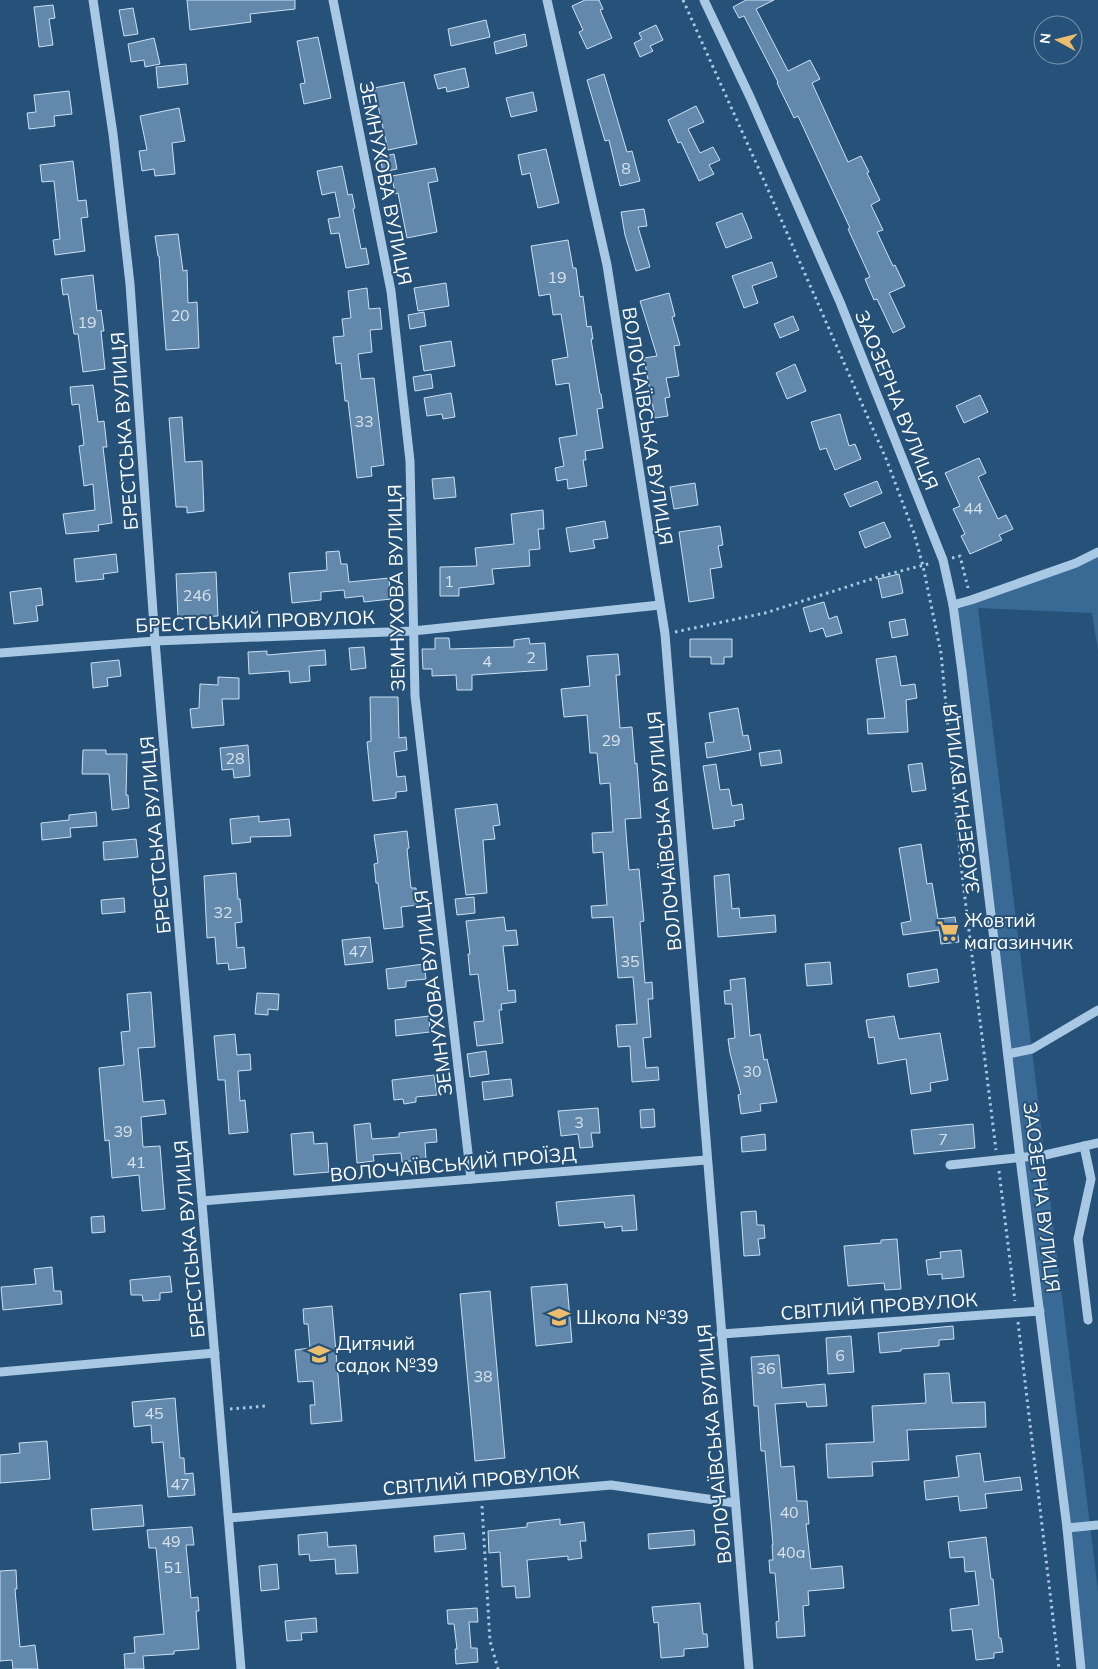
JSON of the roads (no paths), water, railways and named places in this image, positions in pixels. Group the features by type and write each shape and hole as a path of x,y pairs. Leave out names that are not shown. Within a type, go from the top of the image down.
{"street":[{"name":"БРЕСТСЬКА ВУЛИЦЯ","path":"93,0 114,134 130,284 154,641 241,1669"},
{"name":"ЗЕМНУХОВА ВУЛИЦЯ","path":"333,0 391,291 410,461 415,696 471,1179"},
{"name":"ВОЛОЧАЇВСЬКА ВУЛИЦЯ","path":"547,0 607,265 665,634 706,1160 749,1669"},
{"name":"ЗАОЗЕРНА ВУЛИЦЯ","path":"704,0 750,97 840,302 943,560 953,605 964,682 1020,1158 1067,1528 1082,1669"},
{"path":"953,605 1076,563 1098,552"},
{"name":"БРЕСТСЬКИЙ ПРОВУЛОК","path":"0,653 154,641 413,631 660,605"},
{"path":"1008,1054 1032,1049 1098,1010"},
{"path":"950,1165 1045,1155 1098,1143"},
{"path":"1084,1146 1092,1179 1078,1239 1088,1320"},
{"name":"ВОЛОЧАЇВСЬКИЙ ПРОЇЗД","path":"202,1201 706,1160"},
{"name":"СВІТЛИЙ ПРОВУЛОК","path":"721,1334 1040,1311"},
{"path":"0,1372 215,1353"},
{"name":"СВІТЛИЙ ПРОВУЛОК","path":"229,1518 611,1485 735,1503"},
{"path":"1067,1528 1098,1525"}],"place":[{"name":"Жовтий магазинчик","path":"948,931"},
{"name":"Школа №39","path":"559,1317"},
{"name":"Дитячий садок №39","path":"319,1354"}]}
